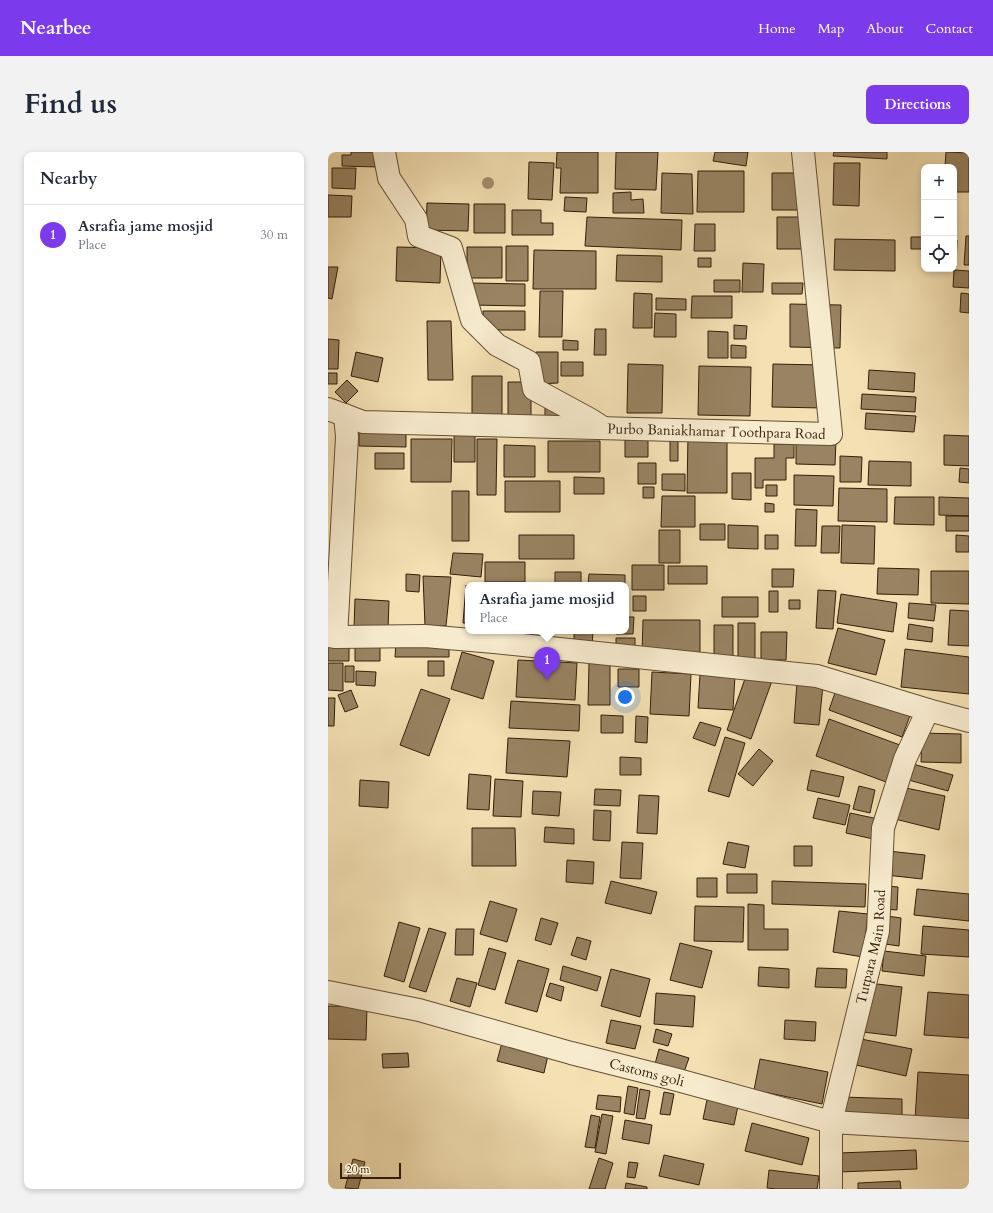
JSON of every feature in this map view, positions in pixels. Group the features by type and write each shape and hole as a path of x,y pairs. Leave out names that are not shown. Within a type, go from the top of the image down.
{"street":[{"path":"384,152 389,178 416,218 419,236 450,248 472,320 497,345 529,362 534,389 604,428"},
{"name":"Purbo Baniakhamar Toothpara Road","path":"336,412 363,422 831,434 804,152"},
{"name":"Purbo Baniakhamar Toothpara Road","path":"336,412 347,437 332,636 425,636 509,643 817,676 969,722"},
{"name":"Tutpara Main Road","path":"830,1189 831,1122 878,931 883,828 905,760 928,710"},
{"name":"Castoms goli","path":"328,992 419,1010 571,1053 674,1079 831,1122 969,1130"}],"building":[{"path":"351,152 378,152 378,167 342,166 342,155 351,155"},
{"path":"557,152 598,152 598,193 560,193 561,168 556,168"},
{"path":"616,152 658,152 656,190 615,189"},
{"path":"715,152 748,152 746,166 713,161"},
{"path":"834,152 887,152 887,159 833,156"},
{"path":"946,152 969,153 969,192 957,192 957,164 945,164"},
{"path":"529,162 554,163 552,200 528,199"},
{"path":"834,163 860,163 859,206 833,205"},
{"path":"332,168 356,168 355,189 332,188"},
{"path":"698,171 744,171 744,212 697,212"},
{"path":"662,173 692,174 693,214 661,213"},
{"path":"772,173 808,173 808,210 772,210"},
{"path":"631,192 631,200 643,199 644,213 613,213 613,193"},
{"path":"328,195 352,196 351,217 328,217"},
{"path":"565,197 587,198 586,212 564,211"},
{"path":"427,203 469,204 468,231 426,230"},
{"path":"474,204 505,204 505,233 474,233"},
{"path":"512,210 541,210 541,223 553,223 553,235 512,235"},
{"path":"587,217 682,220 681,250 585,246"},
{"path":"777,217 807,217 807,249 777,249"},
{"path":"695,224 715,224 715,251 694,251"},
{"path":"966,236 969,236 969,265 964,265"},
{"path":"911,237 921,237 921,249 911,249"},
{"path":"835,239 895,240 895,271 834,270"},
{"path":"506,246 528,246 528,281 506,281"},
{"path":"397,247 441,248 440,283 396,281"},
{"path":"467,247 502,247 502,278 467,278"},
{"path":"534,250 596,251 596,289 533,289"},
{"path":"617,255 662,256 662,282 616,281"},
{"path":"698,258 711,258 711,267 698,267"},
{"path":"743,263 764,264 763,292 742,292"},
{"path":"328,267 338,267 332,299 328,298"},
{"path":"957,270 969,271 969,288 953,287 954,272 957,272"},
{"path":"714,280 740,280 740,292 714,292"},
{"path":"470,283 525,284 525,306 470,305"},
{"path":"772,283 803,283 802,294 772,294"},
{"path":"540,291 563,291 562,337 539,337"},
{"path":"634,293 652,294 652,328 633,328"},
{"path":"961,293 969,294 969,313 960,312"},
{"path":"692,296 732,296 732,318 691,318"},
{"path":"656,298 686,299 686,310 656,310"},
{"path":"790,304 841,305 840,348 790,347"},
{"path":"483,311 525,311 525,330 483,330"},
{"path":"655,313 676,314 676,337 654,337"},
{"path":"427,321 451,321 453,380 428,380"},
{"path":"734,325 747,326 746,339 734,339"},
{"path":"595,329 606,329 606,355 594,355"},
{"path":"708,331 728,332 728,358 708,358"},
{"path":"328,339 339,340 338,369 328,369"},
{"path":"563,340 578,341 578,350 563,350"},
{"path":"731,345 746,346 746,358 731,358"},
{"path":"356,352 383,358 378,382 351,376"},
{"path":"536,352 558,352 558,383 537,384"},
{"path":"561,362 583,362 583,376 561,376"},
{"path":"628,364 663,365 662,413 627,413"},
{"path":"773,364 824,365 823,408 772,407"},
{"path":"699,366 751,367 750,416 698,415"},
{"path":"869,370 915,373 914,392 868,389"},
{"path":"328,373 337,373 337,384 328,384"},
{"path":"472,376 502,376 502,419 472,419"},
{"path":"347,380 358,391 346,403 335,392"},
{"path":"508,382 531,382 531,419 508,419"},
{"path":"862,394 916,397 915,412 861,409"},
{"path":"545,405 558,405 558,420 545,420"},
{"path":"866,413 916,416 914,432 865,429"},
{"path":"359,428 406,428 406,447 359,446"},
{"path":"454,429 475,430 475,462 454,462"},
{"path":"688,434 727,434 727,493 687,493"},
{"path":"944,435 969,436 969,466 944,465"},
{"path":"411,439 452,439 451,482 411,482"},
{"path":"477,439 497,439 496,495 477,495"},
{"path":"796,439 836,440 835,465 796,464"},
{"path":"625,440 648,440 648,457 625,457"},
{"path":"548,441 600,441 600,472 548,472"},
{"path":"670,441 678,441 678,461 670,461"},
{"path":"774,444 794,444 794,458 786,458 786,480 763,480 763,488 755,488 755,458 774,458"},
{"path":"504,445 535,446 535,477 504,477"},
{"path":"375,453 404,453 404,469 375,469"},
{"path":"840,456 862,457 861,482 840,482"},
{"path":"869,461 911,462 911,486 868,485"},
{"path":"638,463 656,463 656,484 638,484"},
{"path":"960,468 969,469 969,483 959,482"},
{"path":"732,473 751,473 751,500 732,499"},
{"path":"662,474 685,474 685,491 662,490"},
{"path":"794,475 834,476 833,506 794,505"},
{"path":"574,477 604,478 604,494 574,494"},
{"path":"505,481 560,481 560,512 505,512"},
{"path":"766,485 777,485 777,496 766,496"},
{"path":"643,487 654,487 654,498 643,498"},
{"path":"839,488 887,489 887,522 838,521"},
{"path":"452,491 469,491 469,541 452,541"},
{"path":"662,496 695,496 695,527 661,527"},
{"path":"895,497 934,497 934,525 894,524"},
{"path":"939,497 969,498 969,516 939,515"},
{"path":"765,503 774,504 774,512 765,512"},
{"path":"796,509 817,510 816,546 795,546"},
{"path":"946,516 969,516 969,531 946,531"},
{"path":"700,524 725,524 725,540 700,540"},
{"path":"728,525 758,526 758,549 728,548"},
{"path":"842,525 875,526 874,564 841,563"},
{"path":"822,526 840,526 839,553 821,553"},
{"path":"659,530 680,530 680,563 659,563"},
{"path":"519,535 574,535 574,559 519,559"},
{"path":"765,535 778,535 778,549 765,549"},
{"path":"956,535 969,536 969,552 956,552"},
{"path":"453,553 483,554 481,577 450,574"},
{"path":"485,562 525,562 525,582 485,582"},
{"path":"632,565 664,565 664,590 632,590"},
{"path":"668,566 707,566 707,584 668,584"},
{"path":"878,568 919,569 918,595 877,594"},
{"path":"772,569 794,569 793,587 772,587"},
{"path":"931,571 969,571 969,604 931,603"},
{"path":"555,572 581,572 581,582 555,582"},
{"path":"406,574 420,575 419,592 406,591"},
{"path":"589,574 625,575 625,582 588,582"},
{"path":"423,576 451,577 446,626 425,626"},
{"path":"818,590 836,591 833,629 816,628"},
{"path":"769,591 778,591 778,612 769,612"},
{"path":"841,594 897,603 893,632 837,623"},
{"path":"633,596 646,596 646,611 633,611"},
{"path":"722,597 758,597 758,617 722,617"},
{"path":"465,598 465,623 463,623"},
{"path":"355,599 389,601 388,630 354,628"},
{"path":"789,600 800,600 800,609 789,609"},
{"path":"909,603 936,605 934,621 908,618"},
{"path":"950,610 969,611 969,646 948,645"},
{"path":"629,617 634,617 633,634 629,634"},
{"path":"643,620 700,620 700,654 642,653"},
{"path":"738,623 755,623 755,661 738,661"},
{"path":"909,624 933,628 932,642 907,639"},
{"path":"714,625 733,625 733,661 714,660"},
{"path":"838,628 885,640 876,675 828,663"},
{"path":"761,632 787,632 786,660 761,660"},
{"path":"574,634 593,634 592,649 574,648"},
{"path":"616,638 635,638 635,653 616,653"},
{"path":"396,641 449,641 449,657 395,657"},
{"path":"328,642 349,642 349,661 328,661"},
{"path":"355,646 380,646 380,661 355,661"},
{"path":"905,649 969,657 969,694 901,687"},
{"path":"462,652 494,661 483,699 451,689"},
{"path":"518,660 577,663 575,700 516,697"},
{"path":"428,661 444,661 444,676 428,676"},
{"path":"589,662 610,662 610,705 588,705"},
{"path":"328,663 343,663 343,691 328,690"},
{"path":"345,666 354,666 354,682 345,682"},
{"path":"618,669 639,669 639,687 618,687"},
{"path":"356,671 376,672 375,686 356,685"},
{"path":"652,672 691,674 689,716 650,714"},
{"path":"747,673 772,681 751,739 727,730"},
{"path":"700,674 735,676 733,710 698,708"},
{"path":"797,682 823,685 819,725 794,723"},
{"path":"837,687 911,713 902,737 829,710"},
{"path":"421,689 450,699 429,756 400,745"},
{"path":"351,690 358,707 345,712 338,695"},
{"path":"328,698 335,698 334,726 328,726"},
{"path":"511,701 580,705 579,731 509,728"},
{"path":"601,715 623,716 623,733 601,733"},
{"path":"636,716 648,717 647,743 635,742"},
{"path":"829,719 900,745 886,782 816,756"},
{"path":"700,722 721,728 715,746 693,738"},
{"path":"922,733 961,734 961,763 921,762"},
{"path":"725,737 745,743 729,797 708,791"},
{"path":"508,738 570,741 567,777 506,773"},
{"path":"759,749 773,761 753,786 738,774"},
{"path":"620,757 641,758 641,775 620,775"},
{"path":"909,763 953,775 948,791 905,779"},
{"path":"811,770 844,777 839,797 807,790"},
{"path":"469,774 491,776 489,810 467,809"},
{"path":"495,779 523,781 521,817 493,816"},
{"path":"360,780 389,782 388,808 359,806"},
{"path":"859,786 875,790 870,813 853,809"},
{"path":"901,787 945,796 939,830 891,818"},
{"path":"595,789 621,790 620,806 594,805"},
{"path":"533,791 561,792 559,816 532,814"},
{"path":"639,795 659,796 657,834 637,833"},
{"path":"818,798 850,805 845,825 813,818"},
{"path":"594,810 611,811 610,841 593,840"},
{"path":"850,813 883,820 878,840 846,833"},
{"path":"545,827 574,829 574,844 544,842"},
{"path":"472,828 515,828 516,866 472,866"},
{"path":"622,842 643,843 641,879 620,878"},
{"path":"728,842 749,846 745,868 723,864"},
{"path":"794,846 812,846 812,866 794,866"},
{"path":"888,851 925,855 922,879 886,875"},
{"path":"567,860 594,862 593,884 566,882"},
{"path":"727,874 757,874 757,893 727,893"},
{"path":"697,878 717,878 717,897 697,897"},
{"path":"611,881 657,892 651,914 605,903"},
{"path":"772,881 866,884 865,907 772,904"},
{"path":"885,886 898,887 897,910 883,909"},
{"path":"917,889 969,894 969,921 914,915"},
{"path":"490,901 517,909 507,942 480,934"},
{"path":"748,904 764,905 764,929 788,929 788,950 748,950"},
{"path":"695,906 744,907 743,942 694,941"},
{"path":"839,911 868,914 863,957 833,952"},
{"path":"887,916 901,918 899,946 885,944"},
{"path":"541,918 558,923 551,945 535,940"},
{"path":"399,922 420,928 404,982 384,976"},
{"path":"923,926 969,930 969,957 921,954"},
{"path":"429,928 446,933 426,992 409,987"},
{"path":"456,929 474,929 473,955 455,955"},
{"path":"577,937 591,941 586,960 571,955"},
{"path":"680,943 712,951 702,988 670,980"},
{"path":"489,948 506,953 495,990 478,985"},
{"path":"884,951 926,956 924,976 882,971"},
{"path":"518,960 549,969 537,1012 505,1003"},
{"path":"563,966 601,977 597,991 560,980"},
{"path":"759,967 789,969 789,988 758,986"},
{"path":"817,968 847,969 846,988 815,987"},
{"path":"611,969 650,979 640,1017 601,1006"},
{"path":"457,978 477,983 470,1007 450,1001"},
{"path":"550,983 564,987 561,1001 546,996"},
{"path":"869,983 902,987 896,1036 863,1032"},
{"path":"928,992 969,995 969,1038 924,1035"},
{"path":"656,993 695,996 693,1027 654,1024"},
{"path":"328,1006 367,1007 366,1040 328,1039"},
{"path":"611,1020 641,1026 635,1049 606,1043"},
{"path":"785,1020 816,1022 815,1041 784,1039"},
{"path":"656,1029 672,1034 668,1046 653,1042"},
{"path":"503,1039 549,1051 544,1073 497,1061"},
{"path":"861,1039 912,1049 906,1076 856,1065"},
{"path":"659,1049 689,1058 684,1072 655,1064"},
{"path":"408,1053 409,1067 383,1068 382,1054"},
{"path":"760,1059 828,1072 822,1104 754,1090"},
{"path":"918,1072 969,1075 969,1123 915,1120"},
{"path":"628,1086 638,1088 634,1115 624,1113"},
{"path":"640,1089 650,1091 645,1119 636,1118"},
{"path":"664,1092 674,1094 670,1115 660,1114"},
{"path":"598,1095 621,1097 620,1112 596,1109"},
{"path":"708,1095 739,1101 734,1125 703,1119"},
{"path":"843,1097 902,1099 902,1120 842,1118"},
{"path":"602,1114 613,1116 606,1154 595,1152"},
{"path":"591,1115 600,1117 595,1148 585,1147"},
{"path":"625,1120 652,1125 649,1144 622,1139"},
{"path":"752,1123 809,1138 802,1165 745,1151"},
{"path":"916,1150 917,1169 839,1172 839,1153"},
{"path":"664,1155 704,1164 699,1185 659,1176"},
{"path":"599,1158 613,1163 605,1189 589,1189"},
{"path":"353,1159 365,1162 358,1189 345,1188"},
{"path":"629,1162 638,1163 635,1178 627,1177"},
{"path":"769,1170 819,1176 817,1189 767,1188"},
{"path":"900,1181 901,1189 858,1189 858,1183"},
{"path":"626,1183 647,1187 647,1189 625,1189"}],"place":[{"name":"Asrafia jame mosjid","path":"547,680"}]}
